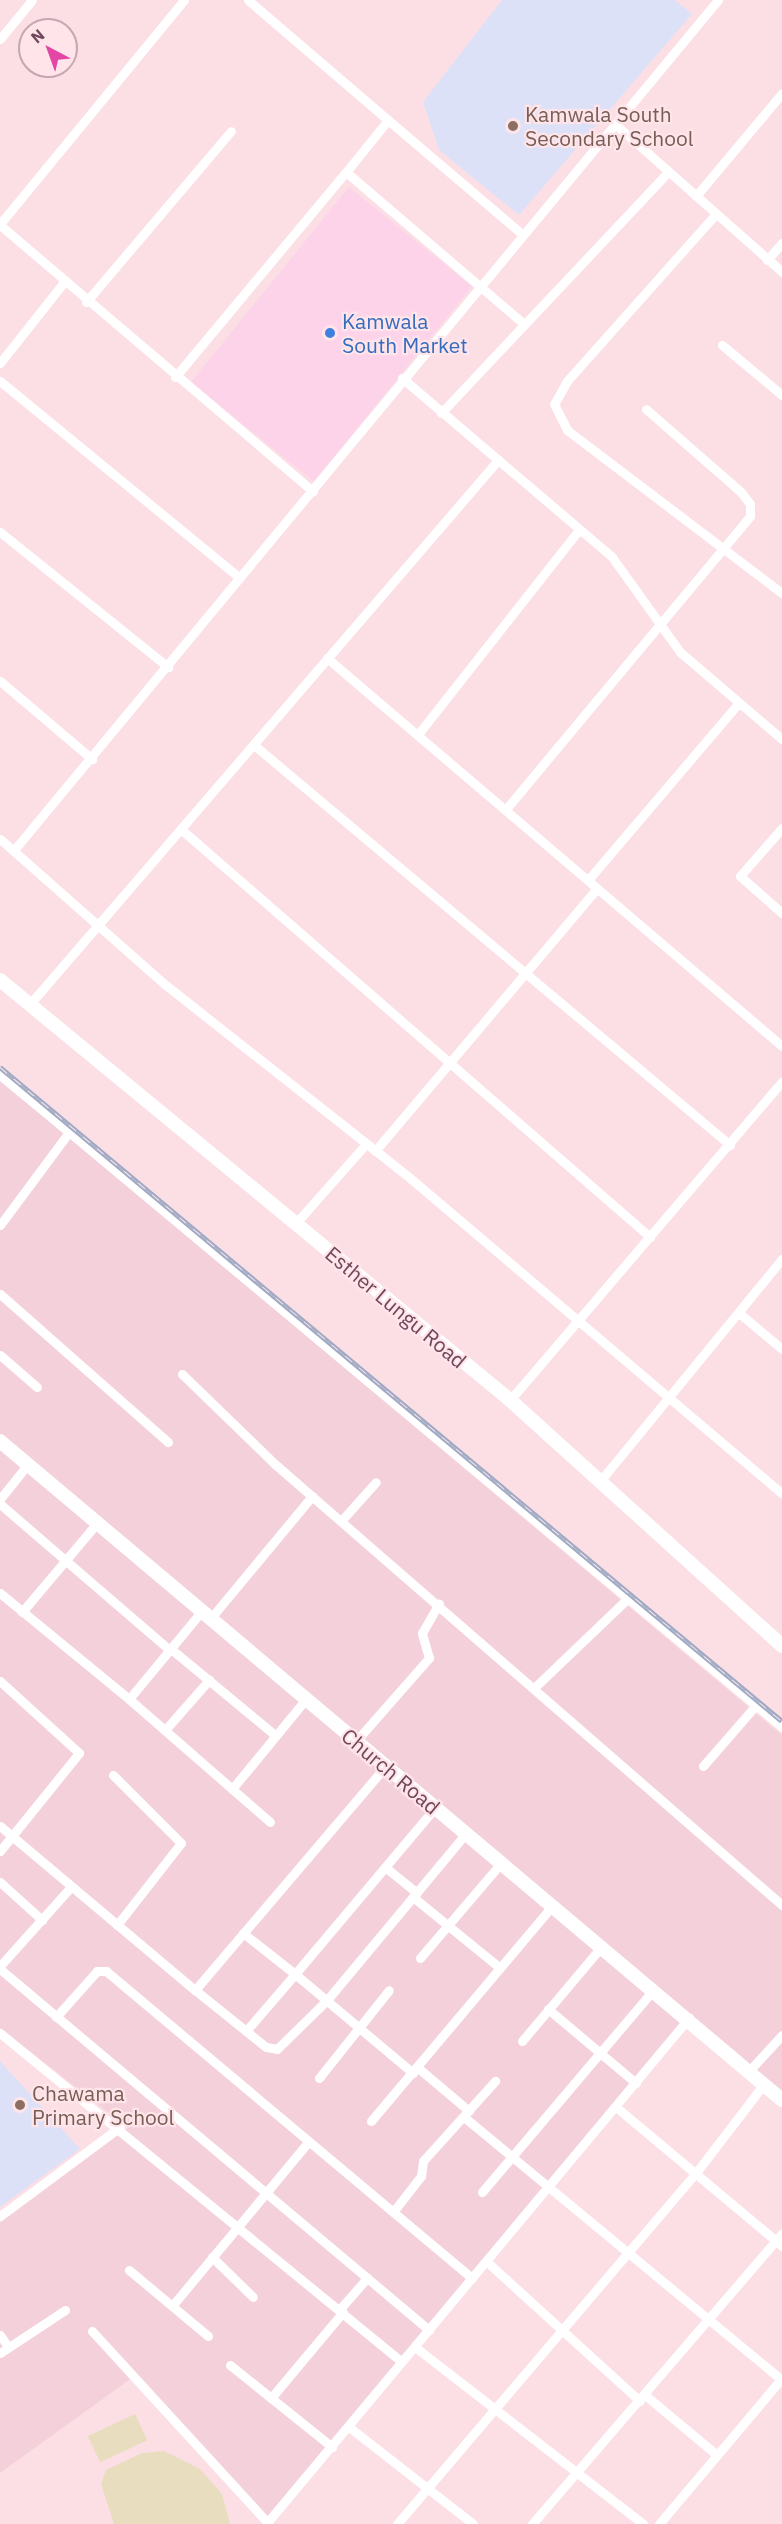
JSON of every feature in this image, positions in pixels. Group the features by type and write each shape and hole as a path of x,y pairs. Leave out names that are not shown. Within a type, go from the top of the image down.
{"street":[{"path":"0,39 32,0"},
{"path":"184,0 0,224 86,302 314,491"},
{"path":"248,0 522,234"},
{"path":"14,850 314,491 477,287 718,0"},
{"path":"696,196 782,93"},
{"path":"176,377 388,120"},
{"path":"615,124 696,196 714,216 782,272"},
{"path":"86,302 231,131"},
{"path":"346,172 477,287 524,324"},
{"path":"441,412 668,172"},
{"path":"714,216 567,381 554,404 567,430 724,553 782,593"},
{"path":"767,260 782,243"},
{"path":"0,363 64,282"},
{"path":"722,345 782,395"},
{"path":"402,378 612,557 657,624 738,704 782,739"},
{"path":"0,381 240,578"},
{"path":"506,809 657,624 724,553 750,516 750,504 646,409"},
{"path":"30,1004 98,922 183,831 327,658 498,460"},
{"path":"419,733 579,530"},
{"path":"0,532 168,667"},
{"path":"327,658 419,733 782,1046"},
{"path":"0,681 92,759"},
{"path":"588,880 738,704"},
{"path":"254,745 528,972 730,1145"},
{"path":"782,828 740,876 782,913"},
{"path":"183,831 651,1237"},
{"path":"0,838 98,922 167,986 375,1151 667,1400 782,1494"},
{"path":"375,1151 597,888"},
{"name":"Esther Lungu Road","path":"0,980 510,1400 782,1646"},
{"path":"0,1075 782,1727"},
{"path":"510,1400 730,1145 782,1081"},
{"path":"0,1225 69,1132"},
{"path":"296,1223 365,1145"},
{"path":"601,1480 782,1259"},
{"path":"0,1294 168,1442"},
{"path":"739,1313 782,1349"},
{"path":"0,1355 37,1387"},
{"path":"182,1374 312,1496 535,1687 782,1905"},
{"name":"Church Road","path":"0,1441 385,1767 689,2018 782,2100"},
{"path":"28,1464 0,1502 65,1560 276,1736"},
{"path":"341,1521 376,1482"},
{"path":"129,1699 170,1649 205,1616 312,1496"},
{"path":"22,1612 97,1523"},
{"path":"0,1593 129,1699 270,1822"},
{"path":"535,1687 628,1598"},
{"path":"356,1742 429,1658 422,1633 439,1604"},
{"path":"165,1731 209,1680"},
{"path":"0,1681 79,1753 0,1851"},
{"path":"232,1789 306,1699"},
{"path":"703,1766 756,1705"},
{"path":"195,1990 385,1767"},
{"path":"113,1775 181,1843 117,1925"},
{"path":"246,2031 435,1808"},
{"path":"0,1826 195,1990 246,2031 277,2049 327,2000 466,1833"},
{"path":"420,1958 502,1862"},
{"path":"385,1867 448,1925 500,1968"},
{"path":"0,1882 42,1920"},
{"path":"71,1887 0,1968 429,2330"},
{"path":"371,2121 553,1905"},
{"path":"243,1933 415,2070 549,2189 782,2378 659,2524"},
{"path":"522,2041 602,1946"},
{"path":"56,2017 98,1971 106,1971 472,2278"},
{"path":"482,2192 654,1989"},
{"path":"319,2078 389,1990"},
{"path":"548,2009 636,2083"},
{"path":"92,2331 267,2523 549,2189 689,2018"},
{"path":"0,2033 120,2127 402,2362"},
{"path":"749,2071 782,2035"},
{"path":"393,2212 421,2176 423,2161 495,2081"},
{"path":"397,2524 695,2174 764,2084"},
{"path":"616,2107 778,2244"},
{"path":"0,2216 120,2127"},
{"path":"172,2306 309,2141"},
{"path":"532,2524 708,2318 778,2244 782,2233"},
{"path":"212,2257 253,2296"},
{"path":"486,2261 560,2330 642,2398 717,2455"},
{"path":"129,2270 208,2336"},
{"path":"271,2398 367,2278"},
{"path":"0,2335 4,2350 64,2310"},
{"path":"415,2347 497,2408 576,2474 643,2524"},
{"path":"230,2365 332,2447"},
{"path":"349,2427 473,2524"}],"shaded area":[{"name":"Kamwala South Secondary School","path":"502,0 675,0 692,14 519,215 439,150 423,102"},
{"name":"Kamwala South Market","path":"349,187 472,286 314,481 191,382"},
{"path":"0,1079 782,1735 782,2103 691,2024 270,2524 136,2375 0,2473 0,2223 128,2128 0,2028"},
{"name":"Chawama Primary School","path":"0,2061 80,2149 0,2207"},
{"path":"135,2414 147,2440 100,2462 88,2436"},
{"path":"164,2451 200,2469 222,2494 230,2524 114,2524 101,2484 106,2470 142,2453"}],"railway":[{"path":"0,1067 782,1721"}],"place":[{"name":"Kamwala South Secondary School","path":"513,126"},
{"name":"Kamwala South Market","path":"330,333"},
{"name":"Chawama Primary School","path":"20,2105"}]}
